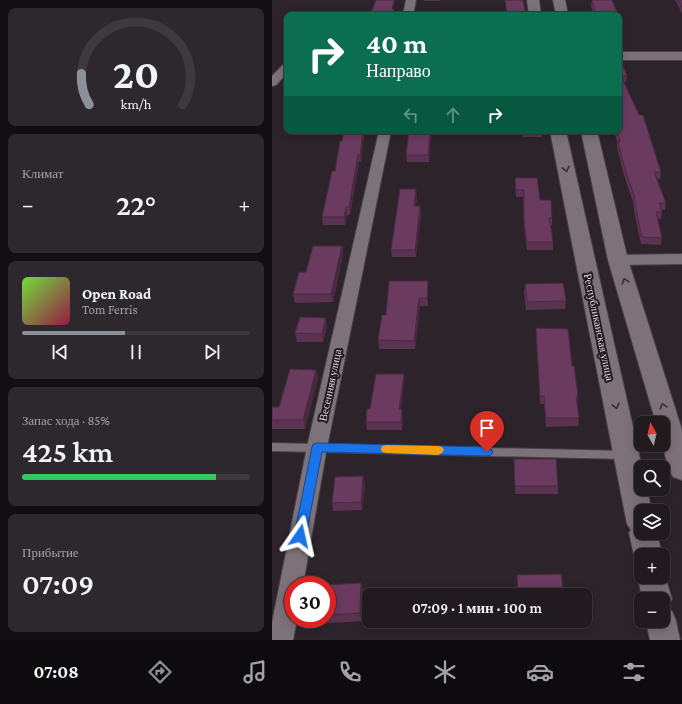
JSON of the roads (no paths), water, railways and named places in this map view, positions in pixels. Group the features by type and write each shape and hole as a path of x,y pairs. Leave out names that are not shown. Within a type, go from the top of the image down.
{"street":[{"path":"409,12 411,0"},
{"path":"533,0 535,12"},
{"path":"559,0 561,12"},
{"path":"622,56 682,56"},
{"path":"272,83 284,70"},
{"name":"Весенняя улица","path":"281,640 317,447 384,134"},
{"name":"Республиканская улица","path":"559,134 637,504"},
{"path":"590,134 618,260 682,470"},
{"path":"618,260 682,259"},
{"path":"662,628 665,640"}],"lane":[{"path":"272,448 317,447 626,455"}]}
